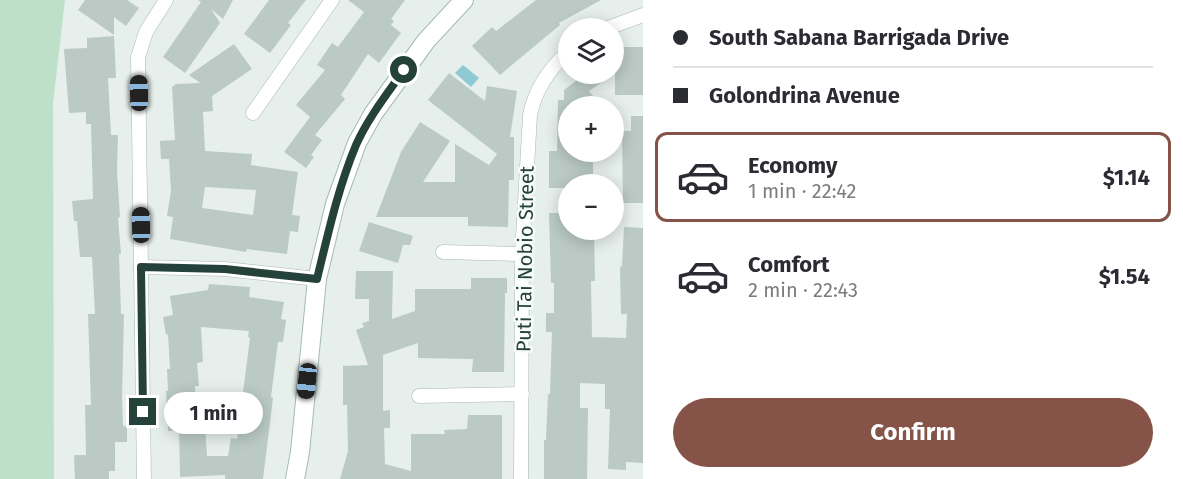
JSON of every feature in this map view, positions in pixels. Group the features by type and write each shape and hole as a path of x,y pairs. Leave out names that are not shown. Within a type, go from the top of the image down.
{"main road":[{"path":"295,479 300,452 317,279 335,204 357,144 373,114 426,41 464,0"}],"street":[{"path":"144,479 138,57 146,32 166,0"},
{"path":"253,114 332,0"},
{"path":"624,22 643,15"},
{"name":"Puti Tai Nobio Street","path":"521,479 522,254 530,115 537,91 558,63"},
{"path":"443,252 522,254"},
{"path":"141,267 225,269 317,279"},
{"path":"419,396 522,394"}],"green space":[{"path":"0,0 65,0 53,104 54,479 0,479"}],"water":[{"path":"463,65 479,78 471,87 455,73"}],"building":[{"path":"85,0 127,0 139,8 126,26 114,17 114,35 78,10"},
{"path":"198,0 233,0 223,19 211,9 220,23 185,73 163,57 201,2"},
{"path":"269,0 306,0 288,23 291,25 270,53 244,34"},
{"path":"348,0 405,0 391,19 394,21 391,25 401,33 379,63 368,54 341,95 345,99 315,135 322,140 311,155 314,157 306,168 284,152 310,117 296,105 325,70 317,65 332,43 338,47 364,12"},
{"path":"536,0 601,0 568,18 558,18 558,27 500,75 472,46 492,27 496,31"},
{"path":"114,36 116,78 108,78 111,135 118,135 121,314 124,314 122,397 123,426 127,426 127,442 115,442 115,471 109,471 109,479 75,479 74,455 86,455 85,405 91,405 88,314 95,314 92,257 80,257 77,221 74,221 72,201 93,199 91,124 86,124 86,112 69,113 64,49 87,48 87,38"},
{"path":"234,44 252,69 212,96 213,111 203,112 205,151 252,154 251,165 298,172 292,215 300,216 298,232 290,231 287,254 247,249 246,252 170,239 173,217 167,216 171,191 169,159 161,159 160,141 175,140 172,87 176,84 200,83 189,75","holes":["205,187 256,190 253,215 202,208"]},
{"path":"624,47 643,47 643,95 615,95 615,84 624,84"},
{"path":"449,73 485,101 487,86 517,91 510,137 514,137 514,180 509,180 508,227 468,226 468,217 376,217 401,152 420,122 450,141 423,182 455,182 455,144 489,165 497,154 428,100"},
{"path":"572,84 599,84 589,91 593,96 564,96 564,90"},
{"path":"558,100 558,162 593,162 593,174 558,174 558,188 549,188 549,151 557,151"},
{"path":"631,116 643,116 643,203 624,203 624,131 631,131"},
{"path":"549,213 558,213 558,240 594,240 595,281 591,281 592,337 626,338 627,314 621,314 620,267 622,266 624,227 643,228 643,463 626,462 626,470 608,469 610,409 605,409 605,384 580,383 580,408 588,408 587,479 544,479 544,440 546,440 548,394 550,394 552,332 546,332 546,313 554,313 554,283 551,283"},
{"path":"369,222 413,236 410,245 403,245 398,263 359,251"},
{"path":"356,271 393,271 392,319 415,311 415,289 471,289 471,278 507,278 504,372 472,372 473,359 418,358 418,343 383,355 383,411 390,410 390,428 384,428 385,464 411,471 411,434 445,434 444,430 467,429 468,415 502,415 502,479 340,479 348,451 347,405 343,405 343,366 368,365 356,330 364,327 362,323 369,321 369,299 355,299"},
{"path":"209,284 250,287 249,297 284,302 281,319 286,320 283,342 278,342 263,479 225,479 225,475 180,477 179,430 168,431 166,391 168,391 167,369 170,369 168,334 166,335 163,317 173,315 170,296 208,290","holes":["201,327 249,331 237,439 231,438 228,456 207,456 204,410 196,410 195,386 199,386 197,363 203,362"]}],"route":[{"path":"143,412 141,267 225,269 317,279 335,204 357,144 373,114 404,70"}]}
